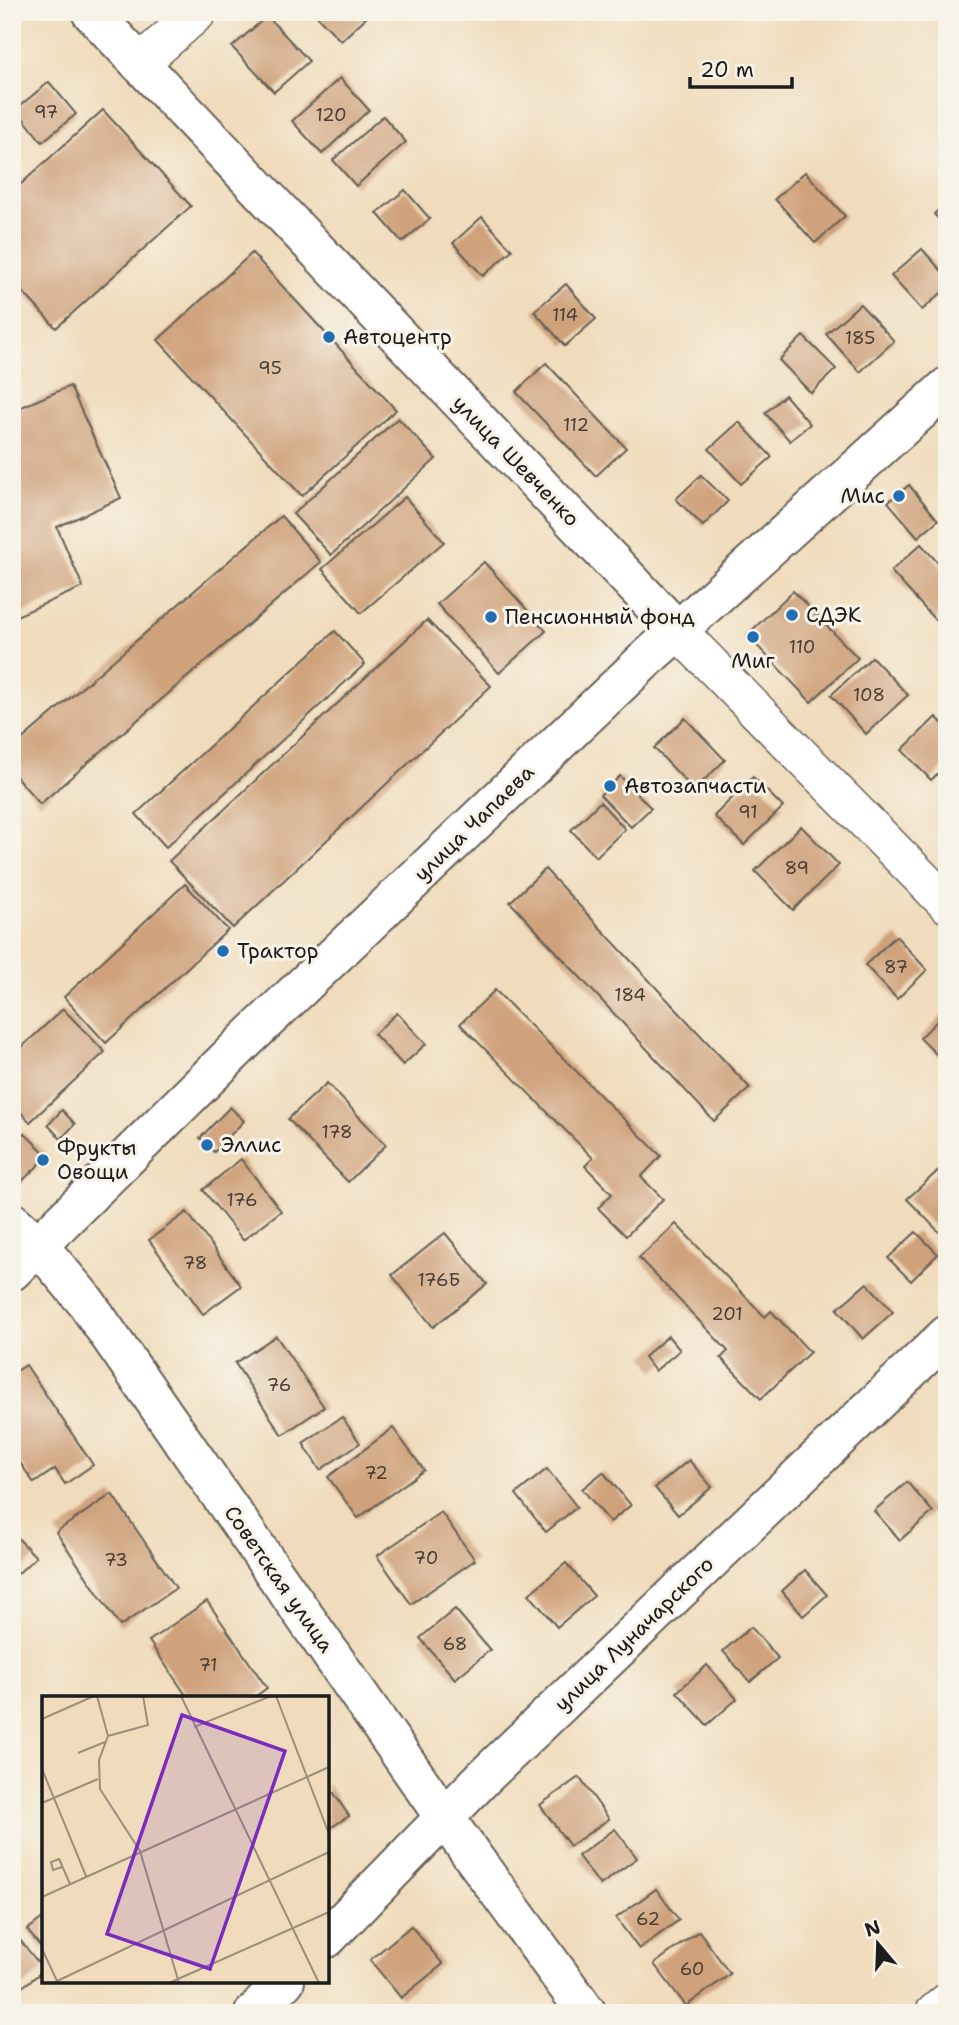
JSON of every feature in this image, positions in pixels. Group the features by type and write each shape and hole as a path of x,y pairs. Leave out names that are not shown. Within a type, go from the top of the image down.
{"main road":[{"name":"улица Шевченко","path":"91,12 677,630"},
{"name":"улица Чапаева","path":"21,1246 245,1041 677,630 947,387"},
{"name":"Советская улица","path":"21,1246 86,1301 444,1817 587,2013"},
{"name":"улица Луначарского","path":"329,1936 444,1817 947,1335"},
{"path":"254,2013 283,1983"}],"street":[{"path":"139,64 198,12"},
{"name":"улица Шевченко","path":"677,630 947,904"},
{"path":"934,2013 947,2002"}],"building":[{"path":"313,12 372,12 341,41"},
{"path":"934,12 947,12 947,26"},
{"path":"267,16 309,61 274,92 232,47"},
{"path":"340,78 369,110 322,154 292,121"},
{"path":"49,82 76,114 42,142 16,109"},
{"path":"103,110 191,206 56,328 12,280 12,192"},
{"path":"383,116 406,142 356,186 333,160"},
{"path":"805,172 845,216 815,243 775,199"},
{"path":"405,190 430,219 402,242 377,213"},
{"path":"947,202 947,228 934,214"},
{"path":"482,217 512,250 483,276 453,243"},
{"path":"922,249 947,277 947,288 922,310 891,276"},
{"path":"252,253 396,410 302,496 158,340"},
{"path":"566,284 596,319 565,346 534,311"},
{"path":"860,304 894,341 860,372 826,334"},
{"path":"803,336 836,369 811,393 779,360"},
{"path":"546,363 626,448 596,476 516,392"},
{"path":"70,386 121,498 57,527 83,587 12,618 12,411"},
{"path":"785,395 810,424 790,441 765,413"},
{"path":"398,418 436,459 331,555 293,514"},
{"path":"739,422 772,457 741,484 709,449"},
{"path":"701,475 728,501 703,526 676,499"},
{"path":"909,485 938,520 918,537 888,502"},
{"path":"405,497 444,542 361,613 322,569"},
{"path":"281,516 321,562 40,804 12,772 12,748"},
{"path":"921,544 947,573 947,610 935,620 891,571"},
{"name":"Пенсионный фонд","path":"484,562 546,631 499,673 437,604"},
{"path":"793,591 858,658 811,702 747,635"},
{"path":"427,620 491,686 233,928 169,861"},
{"path":"335,631 365,664 166,847 136,814"},
{"path":"872,657 908,695 866,734 831,695"},
{"path":"936,717 947,728 947,765 931,780 902,750"},
{"path":"685,718 725,760 694,790 654,748"},
{"path":"620,776 651,808 631,827 600,795"},
{"path":"753,777 783,807 744,845 714,816"},
{"path":"600,802 625,829 596,857 571,830"},
{"path":"801,826 839,865 793,910 755,871"},
{"path":"545,869 750,1088 714,1121 510,902"},
{"path":"185,884 228,930 106,1043 64,997"},
{"path":"896,936 927,970 897,999 865,965"},
{"path":"495,990 661,1156 641,1177 663,1199 626,1236 598,1208 612,1194 585,1166 593,1158 460,1024"},
{"path":"63,1009 105,1052 30,1122 12,1103 12,1056"},
{"path":"397,1013 426,1044 403,1065 374,1034"},
{"path":"943,1015 947,1019 947,1050 939,1057 920,1038"},
{"path":"327,1083 386,1145 348,1182 288,1119"},
{"path":"230,1107 244,1121 214,1152 200,1138"},
{"path":"62,1110 75,1124 61,1139 48,1125"},
{"path":"24,1133 48,1156 12,1191 12,1140 15,1143"},
{"path":"241,1159 281,1211 243,1240 203,1190"},
{"path":"941,1168 947,1174 947,1227 940,1233 907,1199"},
{"path":"187,1212 241,1286 203,1314 149,1240"},
{"path":"676,1224 765,1317 771,1311 810,1352 761,1399 721,1358 728,1351 639,1258"},
{"path":"916,1232 938,1254 911,1281 888,1258"},
{"path":"445,1233 487,1284 433,1327 392,1275"},
{"path":"867,1283 893,1312 863,1339 837,1309"},
{"path":"276,1336 324,1407 282,1435 235,1363"},
{"path":"668,1336 680,1350 655,1371 644,1357"},
{"path":"26,1365 93,1465 65,1484 55,1469 34,1483 12,1451 12,1374"},
{"path":"342,1417 360,1443 320,1470 303,1443"},
{"path":"393,1428 424,1470 358,1518 328,1477"},
{"path":"689,1460 712,1487 678,1515 655,1488"},
{"path":"547,1469 577,1507 546,1532 516,1494"},
{"path":"603,1472 631,1505 610,1522 582,1489"},
{"path":"907,1482 933,1512 900,1540 874,1511"},
{"path":"112,1494 176,1588 120,1626 56,1532"},
{"path":"441,1512 475,1560 411,1604 377,1556"},
{"path":"12,1532 36,1557 12,1579"},
{"path":"566,1563 594,1596 557,1627 529,1594"},
{"path":"805,1570 827,1595 803,1616 782,1591"},
{"path":"207,1601 267,1688 256,1696 187,1696 149,1641"},
{"path":"455,1609 490,1650 455,1679 420,1638"},
{"path":"751,1627 778,1658 750,1682 723,1651"},
{"path":"707,1665 737,1699 707,1725 677,1692"},
{"path":"579,1777 609,1819 570,1846 540,1805"},
{"path":"329,1786 349,1816 329,1829"},
{"path":"615,1829 637,1858 600,1885 578,1856"},
{"path":"656,1889 679,1920 639,1949 616,1918"},
{"path":"42,1919 42,1949 27,1930"},
{"path":"411,1926 443,1964 401,1998 370,1960"},
{"path":"12,1930 42,1968 42,1972 12,1995"},
{"path":"699,1931 730,1974 686,2006 654,1964"}],"place":[{"name":"Автоцентр","path":"329,337"},
{"name":"Мис","path":"899,496"},
{"name":"СДЭК","path":"792,615"},
{"name":"Пенсионный фонд","path":"491,617"},
{"name":"Миг","path":"753,637"},
{"name":"Автозапчасти","path":"610,786"},
{"name":"Трактор","path":"223,951"},
{"name":"Эллис","path":"207,1145"},
{"name":"Фрукты Овощи","path":"43,1160"}]}
